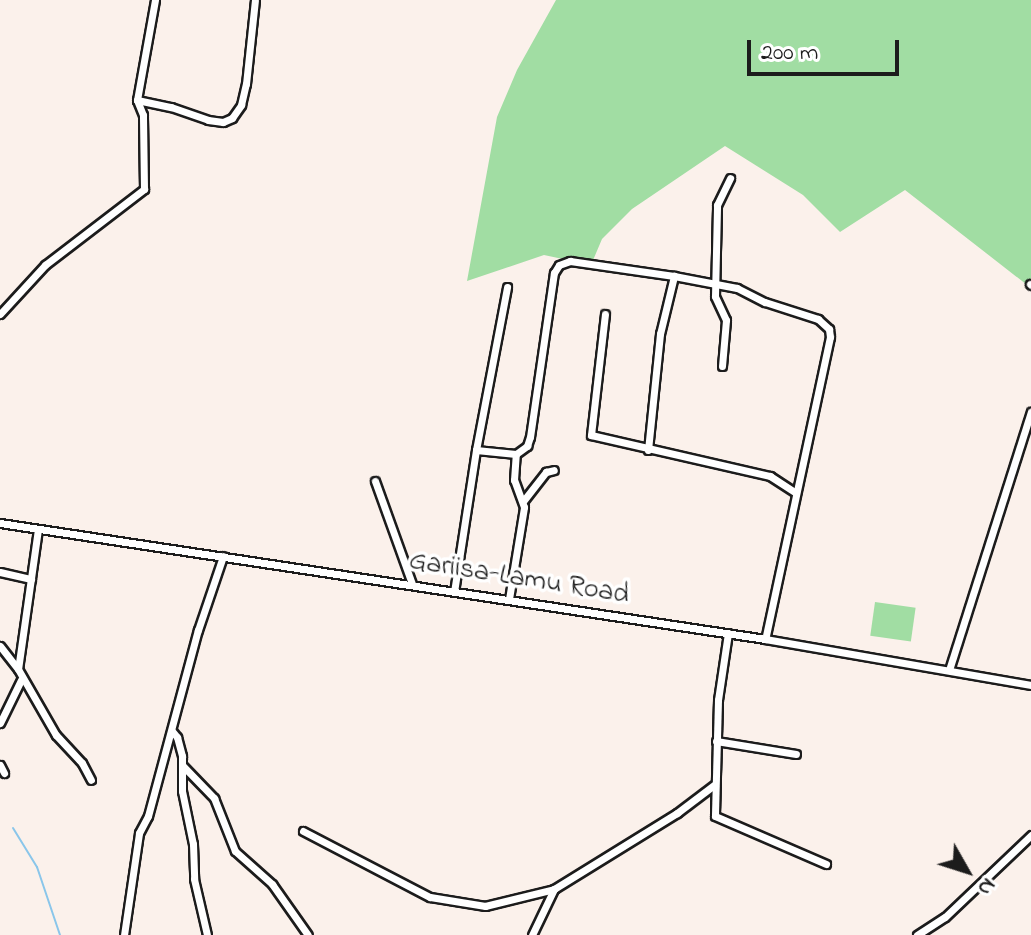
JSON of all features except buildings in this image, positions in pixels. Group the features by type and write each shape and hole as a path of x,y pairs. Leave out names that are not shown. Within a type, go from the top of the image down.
{"street":[{"path":"0,314 45,265 144,189 143,115 137,100 155,0"},
{"path":"137,100 171,107 208,120 223,122 232,118 241,105 246,84 255,0"},
{"path":"722,366 726,320 715,284 717,205 730,178"},
{"path":"476,450 516,454 527,446 533,427 554,273 559,265 570,261 737,288 765,302 818,319 829,329 830,337 765,639"},
{"path":"648,450 660,334 674,276"},
{"path":"454,592 476,450 507,287"},
{"path":"605,314 591,435 770,476 795,492"},
{"path":"949,670 1031,412"},
{"path":"516,454 514,480 524,500"},
{"path":"509,599 524,500 546,472 554,470"},
{"path":"375,481 412,584"},
{"name":"Gariisa-Lamu Road","path":"0,523 728,633 1031,685"},
{"path":"18,669 38,529"},
{"path":"124,935 139,833 148,816 198,630 223,556"},
{"path":"0,572 31,579"},
{"path":"728,633 718,700 714,785 718,798 715,816 826,864"},
{"path":"0,646 91,780"},
{"path":"0,723 21,680"},
{"path":"172,731 177,737 183,766 182,791 193,844 194,879 207,935"},
{"path":"716,741 796,754"},
{"path":"0,765 4,773"},
{"path":"183,766 214,798 235,851 287,901 308,935"},
{"path":"303,831 430,897 452,903 489,906 554,889 677,813 714,785"},
{"path":"917,935 945,917 1031,835"},
{"path":"1023,843 1031,849"},
{"path":"532,935 554,889"}],"green space":[{"path":"556,0 1031,0 1031,288 905,190 840,232 803,195 725,146 632,209 602,239 591,265 544,255 467,281 497,117 517,70"},
{"path":"875,602 916,608 911,641 870,636"}],"waterway":[{"path":"13,828 37,867 60,935"}]}
